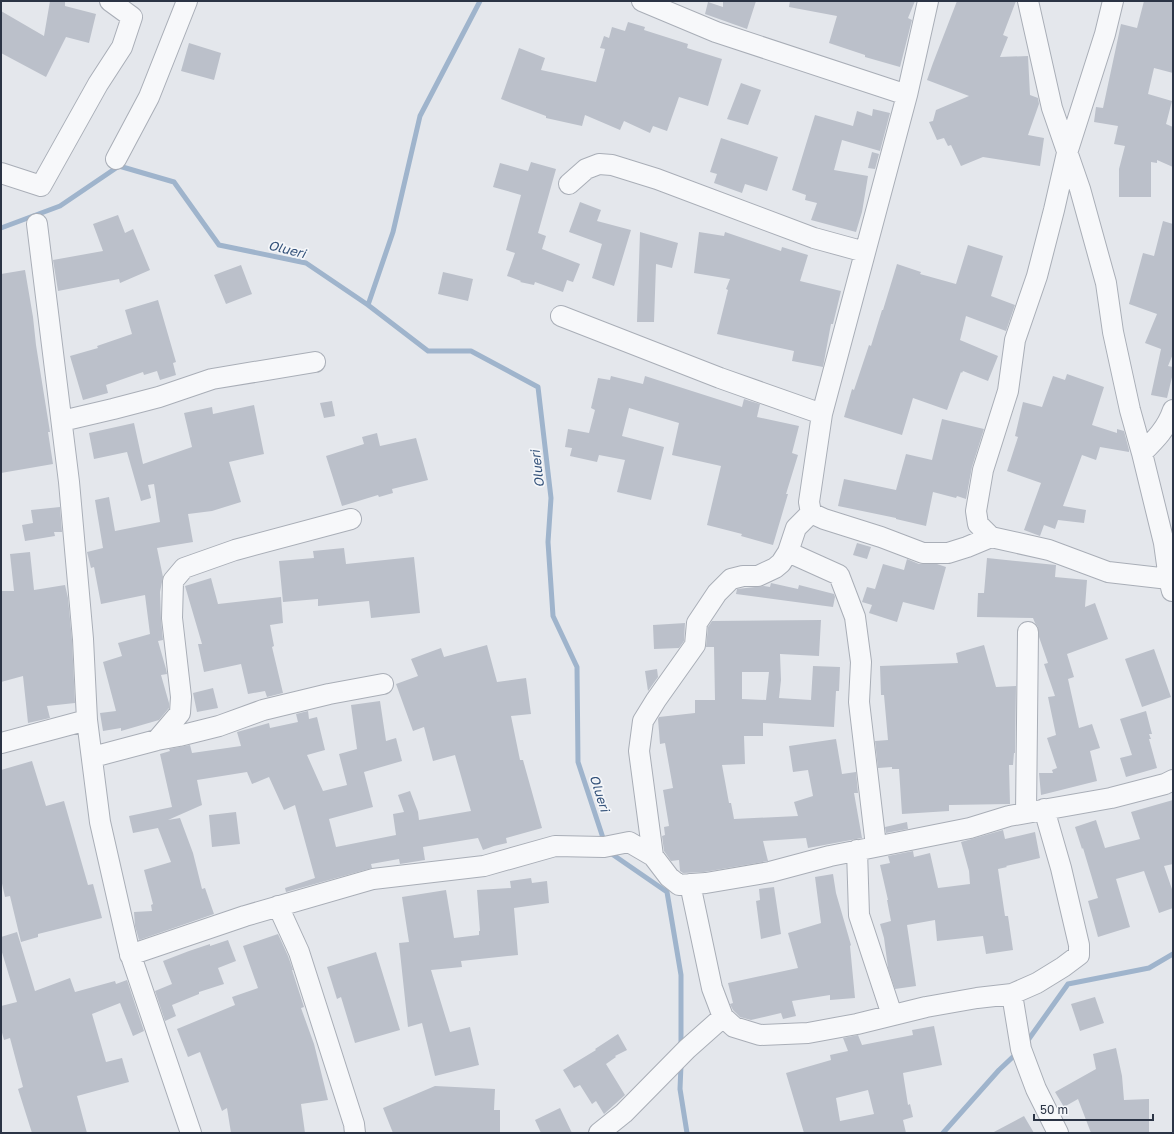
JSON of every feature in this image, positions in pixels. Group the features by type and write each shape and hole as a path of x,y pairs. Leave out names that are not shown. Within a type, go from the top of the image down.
{"street":[{"path":"1,173 41,186 98,84 122,47 132,17 110,1"},
{"path":"116,159 149,98 186,1"},
{"path":"642,1 716,32 908,95"},
{"path":"928,1 908,95 822,414 809,502 812,513 824,519 881,537 922,553 948,553 991,537"},
{"path":"1028,1 1052,108 1067,153 1080,189 1106,283 1113,332 1130,410 1164,543 1171,586 1108,572 1049,550 991,537 978,524 976,511 983,470 1008,391 1015,340 1037,276 1067,153 1105,34 1113,1"},
{"path":"569,184 586,170 599,164 612,165 657,179 814,238 866,252"},
{"path":"37,224 69,482 82,624 87,720 93,757 100,822 130,954 191,1133"},
{"path":"561,316 720,378 822,414"},
{"path":"62,420 113,410 159,397 212,379 315,362"},
{"path":"1142,453 1162,432 1170,419 1173,410"},
{"path":"653,856 639,751 644,722 656,700 695,645 697,623 717,593 731,579 743,576 758,576 775,568 781,563 788,552 796,528 812,513"},
{"path":"157,740 180,713 182,697 172,618 173,581 184,568 235,550 351,518"},
{"path":"788,552 839,575 855,617 861,662 859,702 867,848 859,915 892,1015"},
{"path":"690,884 712,988 723,1017 734,1027 760,1035 808,1033 857,1024 926,1007 977,998 1012,994 1038,983 1079,955 1079,945 1061,868 1035,811 1028,632"},
{"path":"93,757 157,740 219,726 263,710 321,695 383,684"},
{"path":"1,743 87,720"},
{"path":"130,954 245,916 373,879 484,866 554,846 604,847 629,842 653,856 669,877 679,885 706,884 770,872 867,848 970,828 1035,811 1111,798 1165,784 1173,780"},
{"path":"278,906 299,952 356,1133"},
{"path":"1012,994 1021,1049 1036,1089 1058,1133"},
{"path":"599,1133 624,1113 687,1049 723,1017"}],"building":[{"path":"50,1 65,1 65,6 96,14 89,43 66,37 46,77 1,53 1,11 44,36"},
{"path":"723,1 756,1 747,29 705,14 708,2 723,7"},
{"path":"790,1 915,1 908,18 912,20 900,67 865,57 865,55 829,43 837,16 789,7"},
{"path":"957,1 1016,1 1003,35 1008,37 1000,57 1028,56 1030,95 1038,98 1039,104 1028,135 1044,138 1040,166 983,157 961,166 951,145 948,146 944,138 937,140 929,122 933,121 936,110 969,96 927,80"},
{"path":"1144,1 1173,1 1173,73 1154,68 1148,94 1172,101 1166,124 1173,127 1173,167 1157,160 1157,163 1151,162 1151,197 1119,197 1119,169 1125,146 1114,144 1118,126 1094,122 1096,107 1103,108 1121,24 1137,28"},
{"path":"628,22 645,27 644,30 688,44 687,48 722,59 708,106 679,97 667,131 653,126 650,133 624,121 620,130 585,115 582,126 546,118 546,116 501,99 519,48 545,58 541,70 596,82 605,49 600,48 604,36 609,38 612,27 625,31"},
{"path":"189,43 221,53 214,80 181,71"},
{"path":"741,83 761,90 748,125 727,119"},
{"path":"873,109 890,113 880,151 842,140 834,170 868,176 862,212 856,232 811,220 817,203 805,200 806,195 792,190 815,115 853,126 857,111 872,116"},
{"path":"721,138 778,157 767,191 745,184 742,193 714,183 717,174 710,172"},
{"path":"872,152 879,154 875,169 868,168"},
{"path":"531,162 556,169 538,233 546,236 542,249 580,264 573,282 567,280 563,292 535,282 534,285 520,282 521,281 507,276 515,253 506,250 521,195 493,187 500,163 528,171"},
{"path":"580,202 601,210 597,221 631,230 614,286 592,278 602,244 569,232"},
{"path":"118,215 125,233 133,229 150,270 120,283 119,279 58,291 53,260 103,251 93,224"},
{"path":"1163,221 1173,224 1173,354 1168,366 1173,367 1173,373 1167,398 1151,395 1161,349 1145,343 1157,314 1129,304 1143,253 1154,256"},
{"path":"640,232 678,243 672,268 656,264 654,322 637,322"},
{"path":"699,232 724,236 725,232 781,251 782,247 808,255 800,281 841,291 833,324 831,324 823,367 792,361 794,351 717,334 728,290 726,289 730,279 694,273"},
{"path":"968,245 1003,256 991,296 1015,305 1006,331 966,316 960,340 998,356 988,381 963,371 962,373 961,372 947,410 913,398 902,435 844,417 852,389 854,390 869,345 871,346 897,264 921,272 920,274 956,284"},
{"path":"241,265 252,294 226,304 214,275"},
{"path":"25,270 50,432 48,432 53,464 1,473 1,274"},
{"path":"443,272 473,279 468,301 438,294"},
{"path":"158,300 176,362 173,363 176,375 160,380 157,371 144,375 143,372 106,385 108,393 83,400 70,356 98,348 97,346 132,334 125,310"},
{"path":"1067,374 1104,387 1092,425 1117,433 1117,429 1124,431 1129,452 1100,447 1096,460 1082,455 1063,506 1086,510 1084,523 1058,520 1055,529 1044,525 1040,536 1024,530 1041,483 1007,471 1018,437 1015,436 1023,402 1042,407 1053,376 1065,380"},
{"path":"611,376 643,384 645,376 742,407 744,399 760,404 757,417 799,426 792,453 798,455 773,545 741,536 742,534 707,525 721,466 672,455 679,423 629,408 622,436 664,447 651,500 617,492 625,460 599,455 597,462 570,456 572,448 565,447 568,429 589,433 595,410 591,408 598,378 610,380"},
{"path":"332,401 335,416 324,418 320,403"},
{"path":"254,405 264,454 229,462 241,502 212,511 188,514 193,542 157,548 163,577 160,592 163,640 158,641 167,674 161,675 169,708 159,720 121,731 121,728 103,731 100,713 116,711 103,662 122,656 118,643 150,634 145,595 101,604 94,567 91,568 87,552 103,548 95,500 109,497 115,531 160,522 154,484 148,485 151,498 141,501 127,452 94,459 89,433 134,423 143,464 192,447 184,413 212,407 213,414"},
{"path":"942,419 984,429 972,467 966,499 933,492 926,526 838,506 844,479 896,490 906,454 932,460"},
{"path":"377,433 380,446 416,438 428,480 392,489 393,493 379,497 378,495 342,506 326,456 364,444 362,437"},
{"path":"60,507 62,532 54,532 55,536 25,541 22,525 33,523 31,510"},
{"path":"857,543 871,547 867,559 853,555"},
{"path":"344,548 346,564 414,557 420,613 371,618 369,601 318,606 318,599 283,602 279,561 314,558 313,551"},
{"path":"30,552 34,590 65,585 68,598 72,640 75,703 47,706 50,718 28,723 23,676 1,682 1,591 14,591 10,554"},
{"path":"987,558 1056,565 1055,577 1087,580 1085,607 1095,603 1108,639 1067,654 1074,677 1068,679 1079,728 1092,724 1100,748 1090,751 1097,781 1041,795 1039,773 1053,773 1052,770 1057,768 1047,738 1056,735 1048,697 1055,696 1044,664 1048,663 1039,637 1038,627 1033,618 977,617 978,593 984,593"},
{"path":"907,559 919,564 937,564 946,567 934,610 903,602 897,622 869,613 872,605 862,602 867,587 875,589 883,564 904,570"},
{"path":"211,578 218,604 281,597 283,623 270,625 274,646 272,647 283,693 267,697 265,691 248,694 241,664 204,672 198,644 202,644 185,586"},
{"path":"771,583 798,589 799,585 834,594 835,597 833,607 736,594 737,589 764,586 770,587"},
{"path":"821,620 819,656 780,654 781,680 779,698 811,700 813,666 840,667 839,691 836,691 834,727 763,723 763,736 744,736 745,764 722,765 729,803 731,803 734,819 798,816 794,802 813,796 808,770 793,772 789,746 836,739 842,774 856,772 858,793 854,793 862,838 808,848 806,838 763,841 768,861 704,872 683,873 680,871 679,860 671,861 664,851 662,836 665,835 664,827 669,826 663,790 673,788 665,743 660,744 658,719 659,717 695,713 695,700 715,700 714,647 706,647 708,627 712,621","holes":["742,672 769,672 766,700 742,699"]},
{"path":"685,623 684,641 679,648 654,649 653,625"},
{"path":"487,645 497,682 526,678 531,714 511,716 520,760 523,760 542,828 506,838 507,843 483,850 478,838 423,847 425,860 400,864 399,859 371,864 372,868 286,892 285,888 315,878 295,805 284,810 269,777 252,784 247,772 197,780 202,805 168,820 180,818 193,853 202,889 205,888 214,914 139,940 135,926 134,912 152,911 151,905 153,904 144,870 171,862 158,828 133,833 129,816 172,807 160,754 170,751 169,749 190,745 192,753 241,746 237,732 269,723 270,728 298,722 296,714 308,711 309,719 317,717 325,750 307,755 323,791 347,785 339,754 357,749 351,705 380,701 386,741 396,738 402,761 364,772 373,807 329,819 336,847 396,835 393,814 404,812 398,795 410,791 418,812 419,820 471,811 455,755 433,761 424,727 413,731 396,684 418,676 411,659 441,648 444,657"},
{"path":"984,645 996,687 1016,686 1015,753 1013,765 1009,765 1010,804 949,805 949,811 902,814 899,769 892,769 892,767 878,768 875,741 888,740 884,695 881,695 880,666 958,663 956,653"},
{"path":"1154,649 1171,697 1142,707 1125,659"},
{"path":"657,669 658,677 648,691 645,671"},
{"path":"213,688 218,708 197,712 193,693"},
{"path":"1146,711 1152,734 1149,734 1151,739 1149,739 1157,768 1126,777 1120,758 1132,755 1120,719"},
{"path":"32,761 46,806 64,801 88,885 93,884 102,918 38,934 38,937 21,942 10,896 5,897 1,879 1,770"},
{"path":"1173,800 1173,864 1164,866 1173,892 1173,908 1159,913 1144,871 1116,879 1130,927 1098,937 1088,901 1098,898 1075,827 1096,820 1105,848 1140,839 1131,812"},
{"path":"236,812 240,844 212,847 209,815"},
{"path":"907,822 908,829 886,833 885,827"},
{"path":"1003,830 1005,839 1035,832 1040,858 998,869 1005,916 1008,916 1013,950 986,954 983,936 937,941 935,920 907,925 916,986 895,989 888,968 884,938 880,924 891,921 880,865 890,863 888,856 913,851 914,857 930,853 938,888 970,884 969,871 961,842"},
{"path":"833,874 836,893 851,945 855,998 830,1000 830,995 792,1001 796,1016 783,1019 781,1013 751,1020 740,1017 733,1010 730,1004 733,1003 728,983 798,968 788,933 821,923 815,877"},
{"path":"531,878 532,883 547,881 549,903 514,908 518,955 461,961 462,967 431,970 450,1032 470,1027 479,1065 435,1076 422,1023 408,1027 399,943 409,942 402,897 446,890 454,938 479,935 477,890 511,888 510,881"},
{"path":"774,887 781,934 761,939 756,901 760,900 759,889"},
{"path":"17,932 35,991 70,978 75,992 115,981 116,984 127,980 144,1031 133,1036 120,1003 92,1014 106,1062 122,1058 129,1082 77,1096 87,1133 32,1133 18,1089 23,1087 10,1038 4,1040 1,1029 1,1006 17,1002 1,949 1,937"},
{"path":"278,934 293,970 304,1007 301,1008 314,1044 328,1100 301,1104 305,1133 231,1133 227,1108 222,1111 200,1052 188,1057 177,1029 235,1005 232,997 258,988 243,946"},
{"path":"228,940 236,961 218,968 224,984 199,992 199,994 172,1005 176,1016 165,1021 155,991 172,984 163,961 210,944 210,946"},
{"path":"376,952 400,1030 355,1043 341,997 337,999 327,967"},
{"path":"1095,997 1104,1023 1080,1031 1071,1004"},
{"path":"934,1026 942,1065 903,1073 908,1105 910,1104 913,1117 903,1120 906,1133 804,1133 786,1073 831,1060 830,1055 848,1051 843,1038 858,1035 862,1045 913,1035 912,1030","holes":["868,1090 874,1114 840,1121 836,1098"]},
{"path":"618,1034 627,1050 615,1056 616,1057 606,1064 625,1095 604,1114 596,1101 592,1104 580,1085 574,1088 563,1070 596,1050 595,1049"},
{"path":"1116,1048 1122,1076 1124,1100 1149,1099 1149,1133 1091,1133 1078,1099 1064,1107 1055,1092 1096,1069 1093,1054"},
{"path":"435,1086 495,1089 494,1110 500,1110 500,1133 393,1133 383,1108"},
{"path":"560,1108 572,1133 541,1133 535,1120"},
{"path":"1024,1116 1034,1133 992,1133"}],"waterway":[{"path":"368,305 393,232 420,116 480,1"},
{"name":"Olueri","path":"1,228 60,206 119,166 174,182 219,245 306,263 368,305 428,351 471,351 538,387 551,498 548,542 553,616 577,667 578,762 605,844"},
{"name":"Olueri","path":"609,852 667,892 681,975 681,1047"},
{"path":"1026,1043 1068,984 1149,968 1173,954"},
{"path":"943,1133 999,1070 1018,1052"},
{"name":"Olueri","path":"681,1065 680,1089 687,1133"}]}
